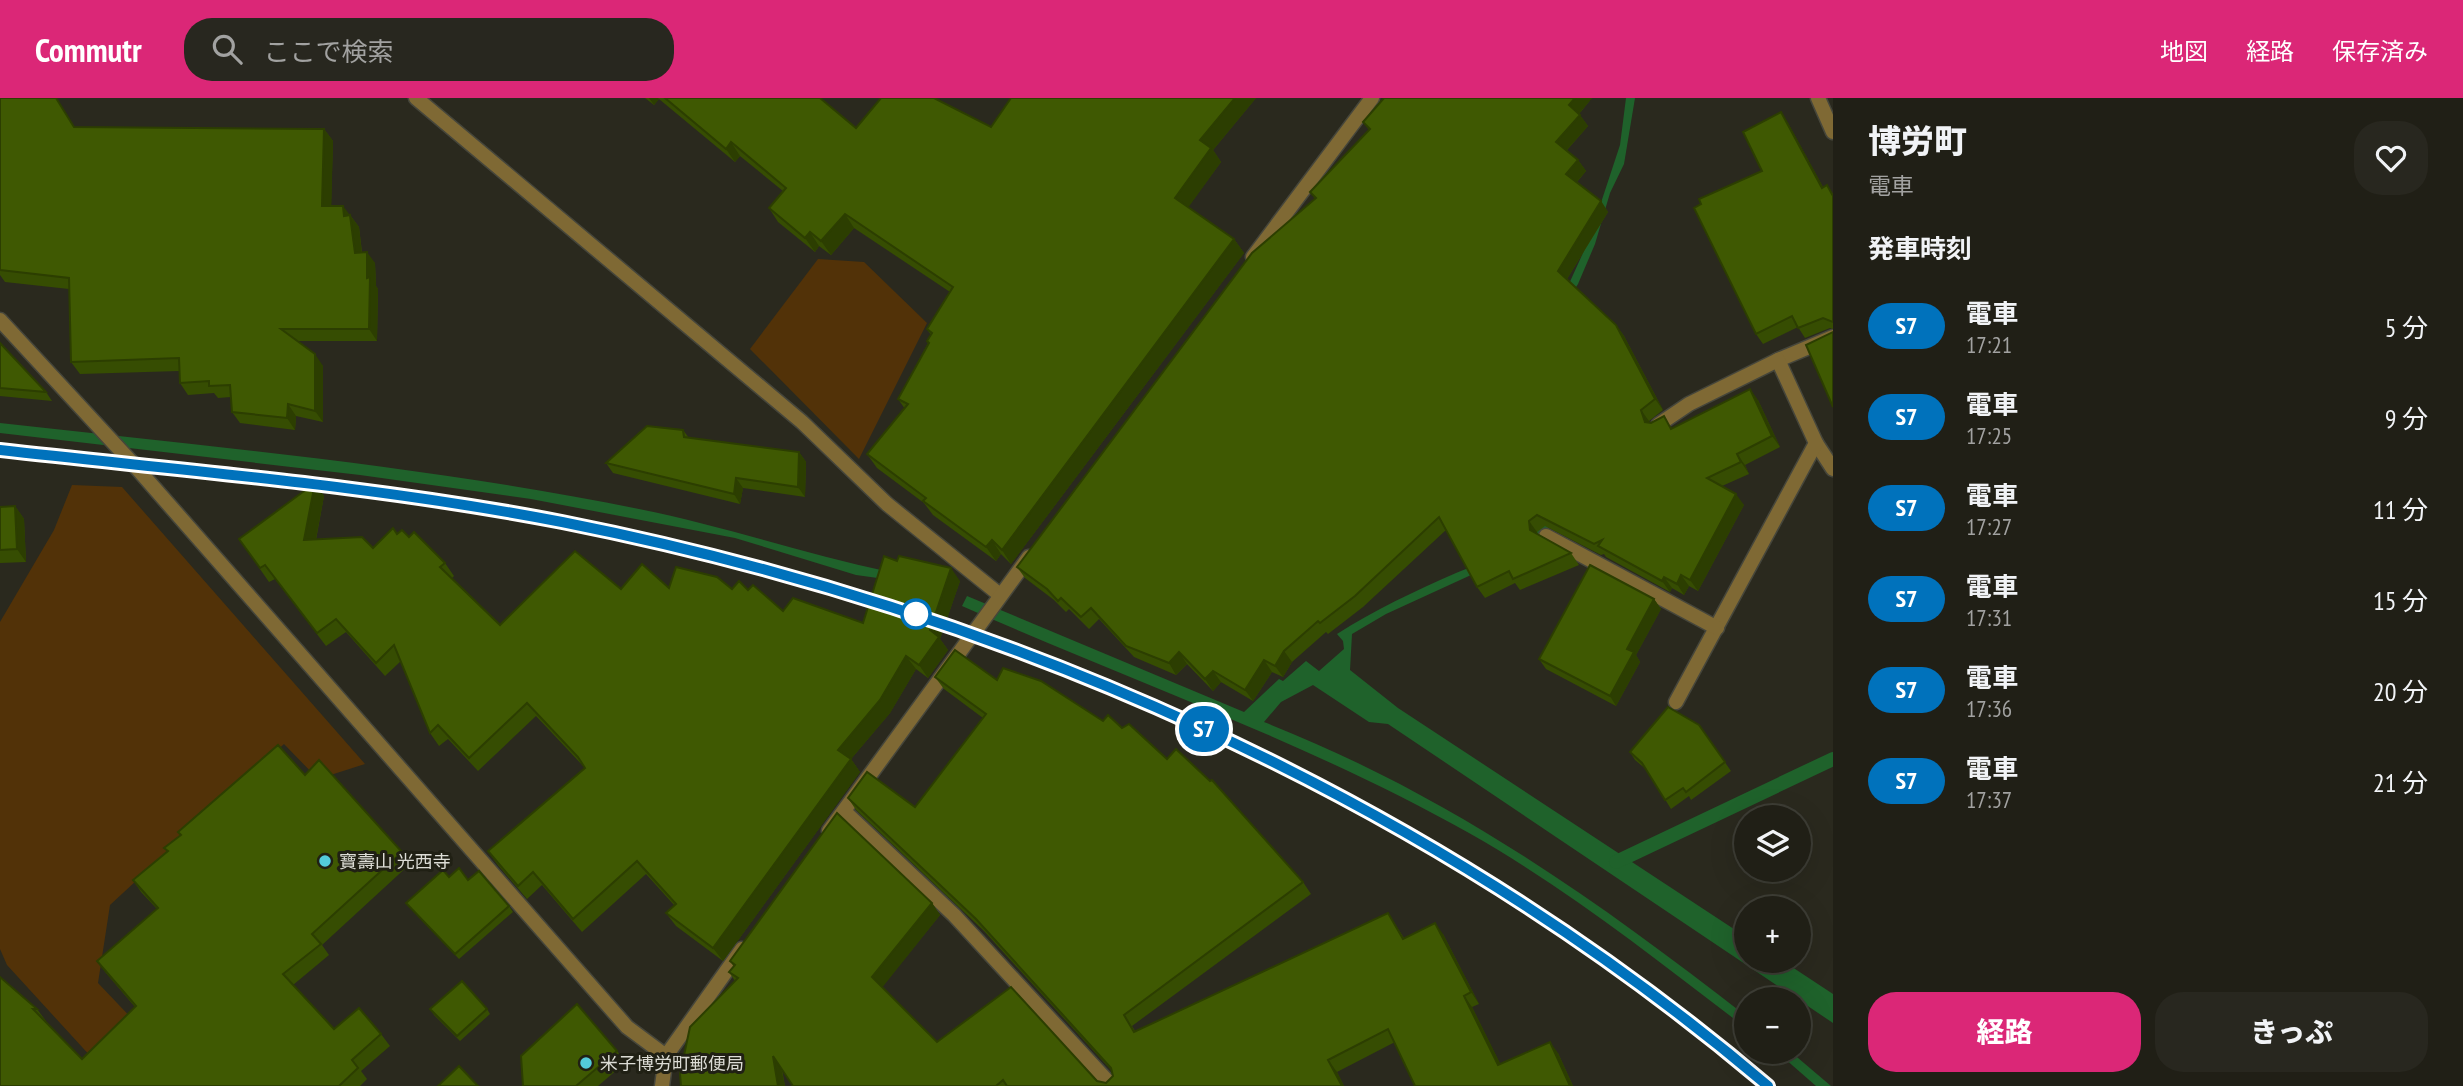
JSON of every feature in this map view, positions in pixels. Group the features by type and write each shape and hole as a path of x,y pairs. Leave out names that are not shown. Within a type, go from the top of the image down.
{"street":[{"path":"416,98 802,422 887,504 997,600"},
{"path":"1240,275 1372,98"},
{"path":"1818,98 1833,132"},
{"path":"0,320 120,449 627,1027 666,1056"},
{"path":"1658,425 1689,404 1778,360 1833,337"},
{"path":"1778,360 1816,443 1833,469"},
{"path":"1675,702 1816,443"},
{"path":"1546,536 1717,628"},
{"path":"820,843 1042,540"},
{"path":"844,811 954,915 1112,1086"},
{"path":"661,1086 666,1056 750,939"}],"shaded area":[{"path":"1626,98 1635,98 1624,164 1610,193 1595,244 1578,284 1548,330 1551,333 1518,401 1517,409 1553,485 1558,509 1556,517 1548,528 1495,564 1386,614 1352,634 1350,670 1398,708 1734,929 1734,956 1388,724 1369,722 1313,685 1281,702 1264,722 1331,750 1395,782 1516,851 1689,972 1734,1007 1734,1019 1577,901 1506,855 1408,800 1282,741 962,606 967,596 1244,712 1279,679 1283,681 1306,661 1319,671 1344,649 1343,641 1337,634 1351,625 1519,543 1550,517 1552,502 1541,464 1529,439 1518,421 1514,424 1506,408 1510,389 1568,286 1588,242 1620,145"},
{"path":"818,259 864,262 927,323 859,459 750,349"},
{"path":"0,423 400,469 560,494 671,516 890,572 885,579 856,575 735,538 531,499 360,475 0,433"},
{"path":"72,485 122,487 365,764 318,779 284,744 110,905 98,983 138,1025 93,1059 7,965 0,949 0,622 54,530"},
{"path":"1759,973 1801,973 1833,994 1833,1023 1811,1008 1811,987 1779,987"},
{"path":"1791,1064 1805,1064 1831,1086 1816,1086"}],"building":[{"path":"0,98 56,98 74,127 324,129 322,206 343,206 344,216 350,215 355,253 367,252 367,278 370,277 369,329 281,329 315,354 315,411 288,404 287,418 232,412 230,385 209,386 209,381 180,383 179,358 71,362 69,278 0,270"},
{"path":"665,98 820,98 856,128 881,98 934,98 991,127 1011,98 1235,98 1200,140 1211,148 1175,198 1234,239 1002,550 992,540 986,547 923,501 926,498 867,454 908,404 898,399 929,343 927,341 932,333 927,329 953,287 845,214 821,241 810,232 805,238 769,208 786,188 731,142 726,149"},
{"path":"1384,98 1575,98 1569,105 1580,115 1556,142 1578,160 1566,174 1601,201 1558,271 1616,325 1655,399 1641,410 1645,422 1651,423 1664,416 1671,429 1750,389 1772,436 1737,454 1741,462 1707,478 1736,494 1690,580 1681,575 1677,584 1664,577 1662,581 1598,546 1602,540 1594,544 1537,515 1529,521 1530,530 1571,553 1513,579 1509,571 1477,587 1439,517 1355,596 1320,623 1318,621 1284,651 1275,666 1264,660 1245,690 1213,671 1205,679 1179,652 1169,663 1126,646 1091,608 1081,617 1061,598 1058,601 1047,589 1017,567 1252,253 1316,198 1310,192 1370,129 1363,122"},
{"path":"1781,112 1822,188 1827,185 1833,196 1833,322 1823,318 1798,328 1792,316 1756,334 1694,208 1701,204 1699,199 1762,171 1743,132"},
{"path":"1833,332 1833,407 1806,345"},
{"path":"0,343 46,392 0,388"},
{"path":"647,426 683,430 684,437 799,452 798,487 736,478 734,494 606,463"},
{"path":"315,483 304,540 362,537 373,548 393,528 397,534 402,530 409,537 414,532 445,563 440,567 500,625 575,551 621,589 642,564 669,588 676,567 717,577 732,589 739,581 748,590 753,585 783,611 793,598 863,623 884,556 897,561 899,556 951,568 930,630 939,637 919,665 906,656 880,700 838,750 851,759 713,948 666,913 676,904 637,861 573,919 533,872 518,886 488,851 585,768 578,757 527,703 469,758 438,725 430,733 394,645 376,663 336,619 317,633 265,565 260,568 239,539"},
{"path":"15,506 17,549 0,550 0,507"},
{"path":"1590,565 1654,599 1627,649 1634,652 1610,696 1539,659"},
{"path":"955,650 997,680 1003,668 1041,681 1103,721 1108,715 1122,728 1129,724 1167,759 1176,749 1212,780 1303,882 1124,1015 1134,1032 1388,913 1403,939 1435,923 1471,992 1464,996 1498,1065 1550,1042 1570,1086 1415,1086 1388,1029 1328,1060 1342,1086 1007,1086 1003,1080 996,1086 793,1086 773,1056 778,1086 681,1086 680,1074 690,1027 738,978 729,972 735,965 730,961 837,813 932,903 872,977 937,1042 1011,987 1097,1081 1106,1083 1113,1076 1111,1068 976,919 848,798 867,772 915,807 986,714 935,677"},
{"path":"1668,707 1699,725 1725,762 1686,792 1683,788 1665,800 1642,763 1630,752"},
{"path":"278,745 305,775 319,760 402,852 312,934 321,944 283,974 334,1029 359,1008 381,1034 352,1060 358,1068 339,1086 0,1086 0,977 37,1009 33,1009 82,1059 136,1006 97,961 158,908 133,880 168,851 164,848 181,835 178,832"},
{"path":"459,868 468,880 479,871 509,906 455,954 406,903 443,870 449,877"},
{"path":"462,981 487,1009 457,1036 430,1009"},
{"path":"577,1004 617,1051 576,1086 523,1086 521,1056"},
{"path":"459,1066 478,1086 438,1086"}],"waterway":[{"path":"1616,862 1833,759"}],"railway":[{"path":"0,450 339,487 507,512 727,559 889,606"},
{"path":"929,619 1040,658 1151,704 1262,755 1371,812 1477,875 1579,941 1676,1012 1768,1086"}],"train":[{"name":"S7","path":"0,450 346,488 557,521 731,560 851,594 973,633 1125,694 1238,744 1446,855 1628,975 1716,1041 1768,1086"}],"place":[{"name":"寶壽山 光西寺","path":"325,861"},
{"name":"米子博労町郵便局","path":"586,1063"}]}
